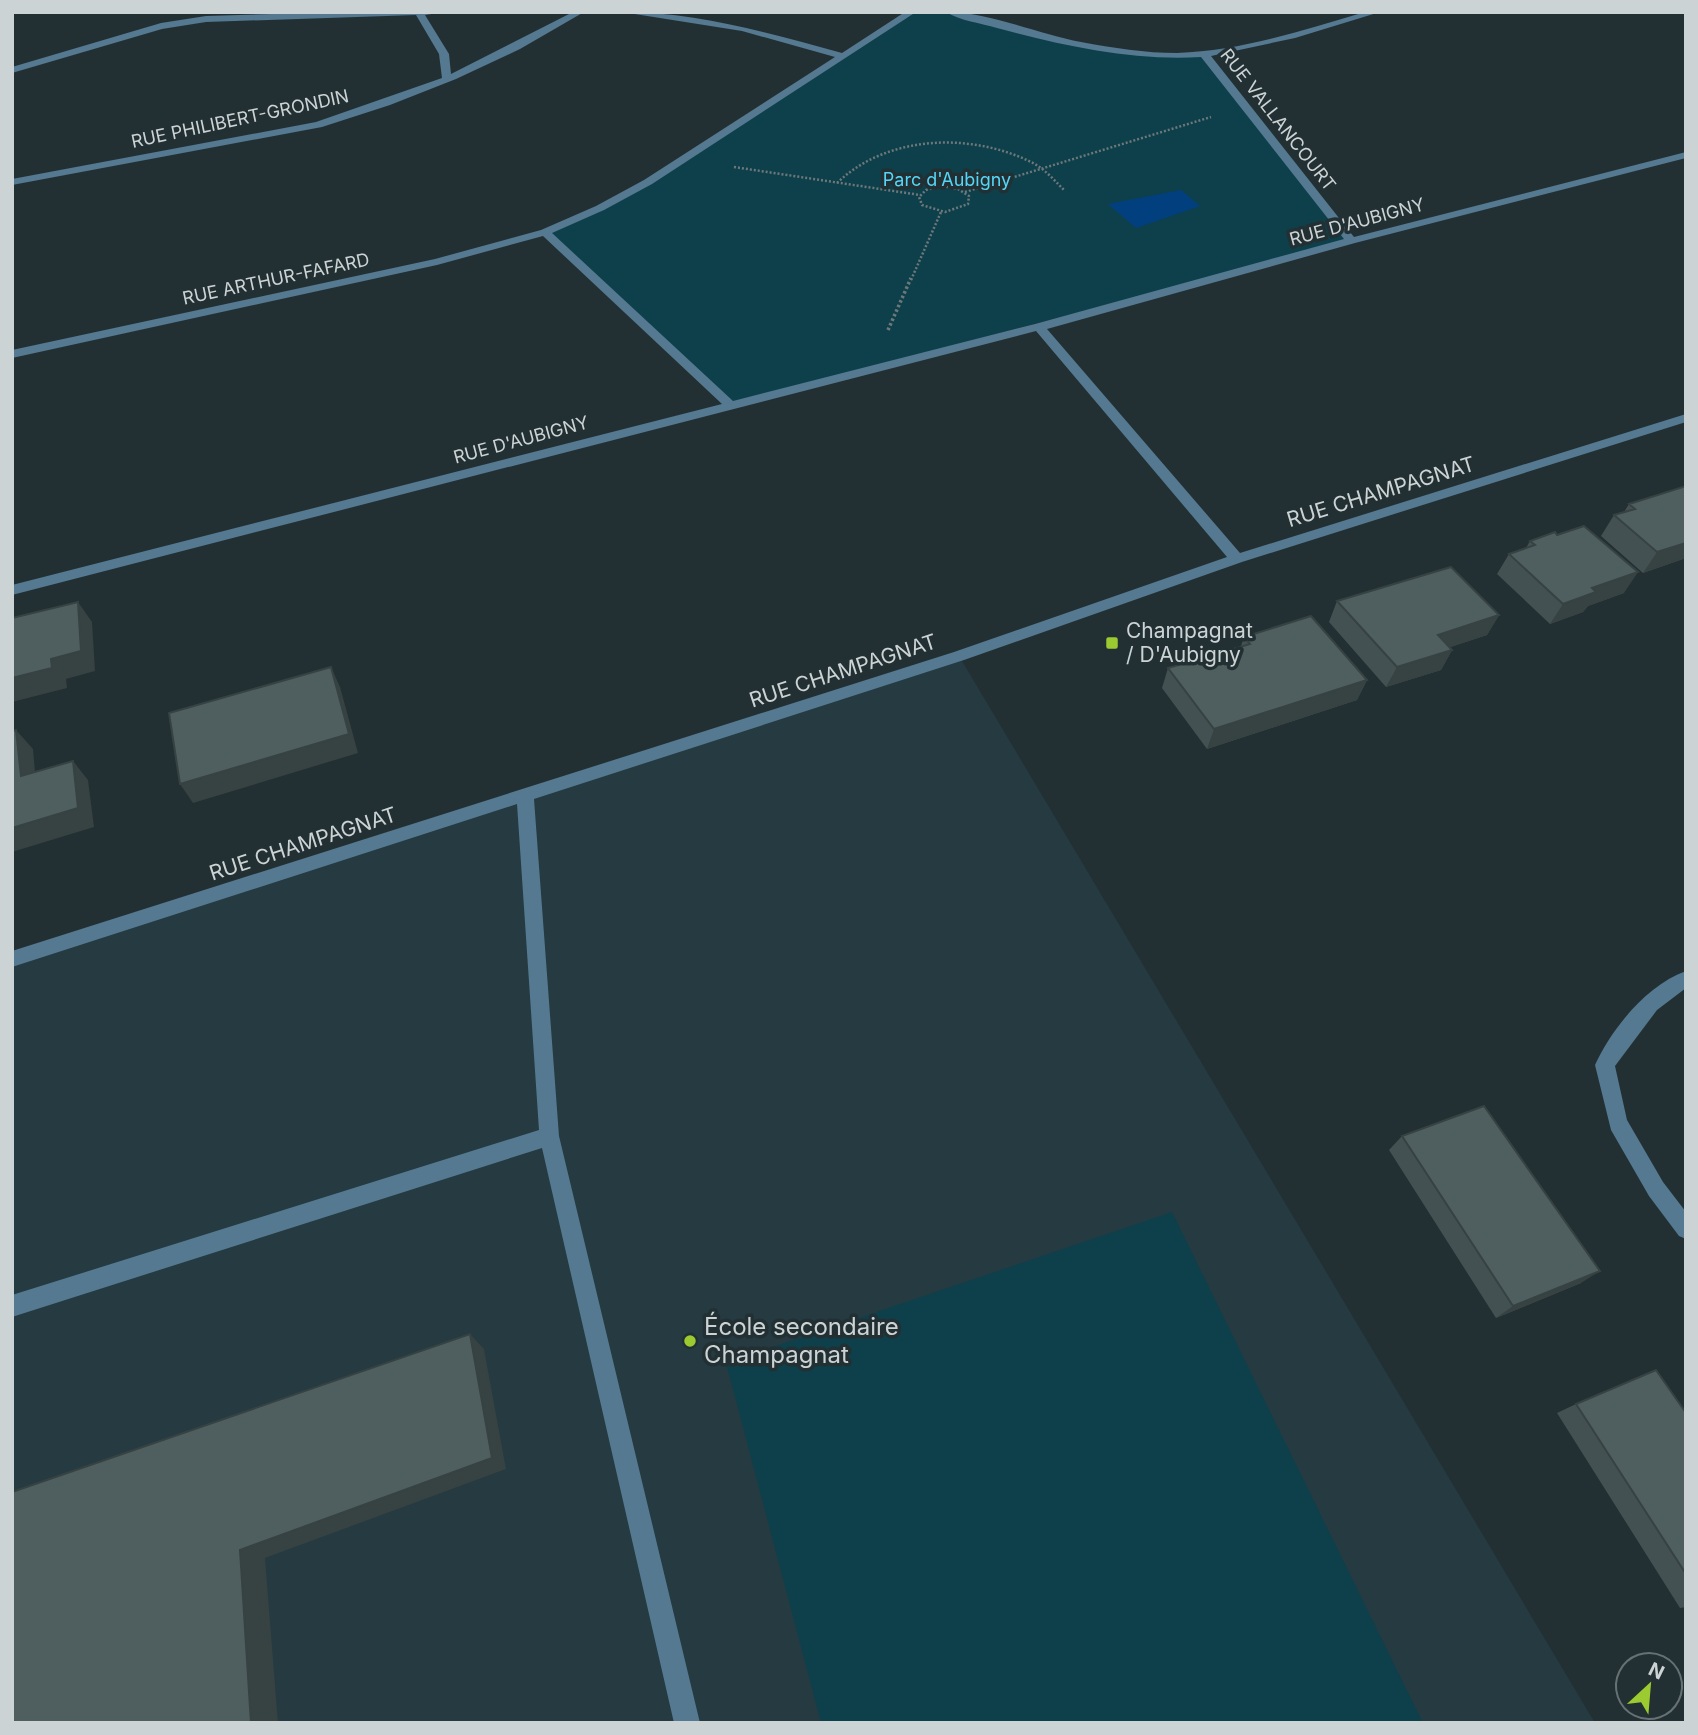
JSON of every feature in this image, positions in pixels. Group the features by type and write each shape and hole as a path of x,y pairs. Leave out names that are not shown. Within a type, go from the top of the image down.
{"street":[{"path":"12,70 135,33 206,19 441,12"},
{"name":"RUE PHILIBERT-GRONDIN","path":"12,182 318,125 405,99 526,45 580,12"},
{"path":"626,12 743,28 842,56"},
{"name":"RUE ARTHUR-FAFARD","path":"12,354 437,262 545,232 600,208 683,159 912,12"},
{"path":"950,12 1046,38 1101,48 1204,54 1292,36 1376,12"},
{"path":"420,14 444,54 447,79"},
{"name":"RUE VALLANCOURT","path":"1204,54 1351,241"},
{"name":"RUE D'AUBIGNY","path":"12,590 729,404 1039,327 1351,241 1686,155"},
{"path":"545,232 729,404"},
{"path":"1039,327 1237,559"},
{"name":"RUE CHAMPAGNAT","path":"12,959 959,656 1237,559 1686,418"},
{"path":"525,795 549,1136 687,1723"},
{"path":"1686,979 1669,986 1632,1026 1605,1065 1618,1123 1656,1189 1686,1229"},
{"path":"12,1306 549,1136"}],"path":[{"path":"683,159 920,195 926,190 942,186 965,192 1246,107"},
{"path":"837,183 847,171 874,156 930,144 991,149 1041,168 1064,190"},
{"path":"920,195 922,205 941,212 964,208 970,200 965,192"},
{"path":"870,369 941,212"}],"shaded area":[{"name":"École secondaire Champagnat","path":"959,656 1595,1723 12,1723 12,959"}],"green space":[{"name":"Parc d'Aubigny","path":"912,12 950,12 1046,38 1150,53 1204,54 1351,241 729,404 545,232 599,208"},
{"path":"1172,1212 1423,1723 821,1723 726,1363"}],"water":[{"path":"1181,190 1200,206 1136,228 1108,204"}],"building":[{"path":"1686,486 1686,543 1657,552 1614,515 1635,509 1629,504"},
{"path":"1584,526 1638,572 1592,588 1596,592 1563,604 1509,554 1535,545 1530,541"},
{"path":"1451,567 1499,615 1438,635 1452,650 1397,667 1337,601"},
{"path":"78,602 81,651 51,659 52,668 12,678 12,618"},
{"path":"1311,616 1367,680 1214,729 1168,668 1250,644 1244,637"},
{"path":"331,667 349,734 180,784 169,713"},
{"path":"16,730 21,776 73,761 78,808 12,828 12,731"},
{"path":"1484,1106 1600,1271 1513,1306 1402,1136"},
{"path":"470,1334 492,1458 240,1550 251,1723 12,1723 12,1492"},
{"path":"1656,1370 1686,1413 1686,1574 1576,1404"}],"place":[{"name":"Champagnat / D'Aubigny","path":"1112,643"},
{"name":"École secondaire Champagnat","path":"690,1341"}]}
